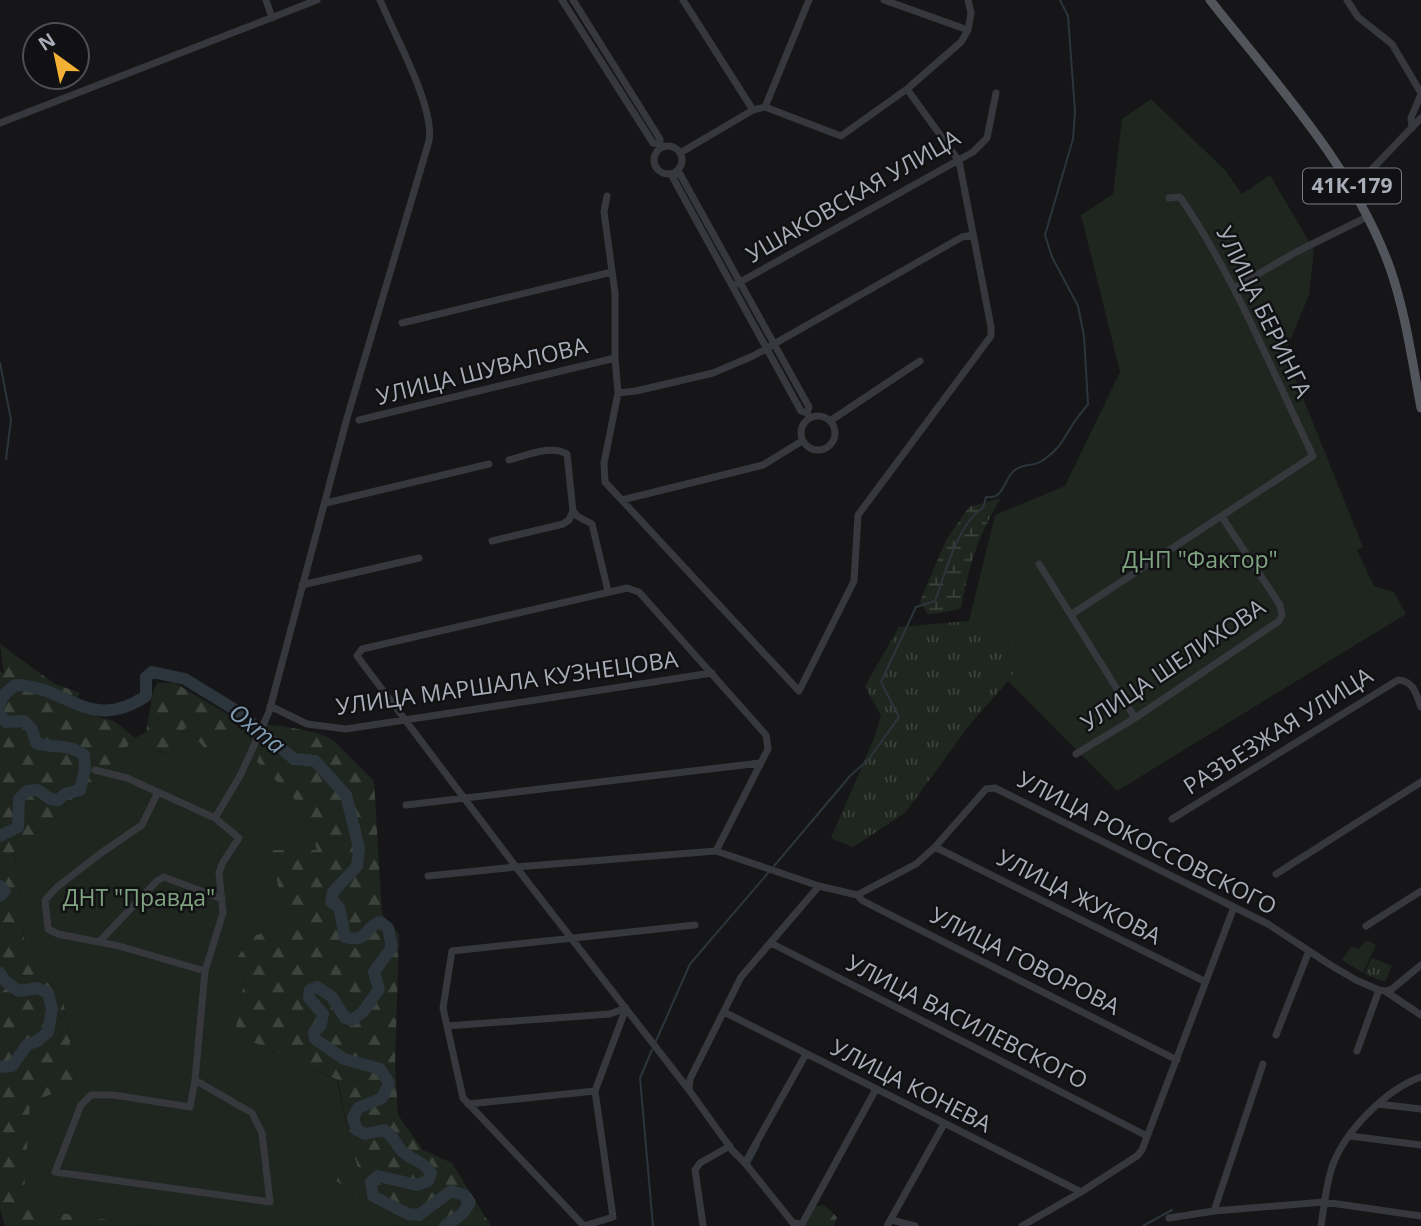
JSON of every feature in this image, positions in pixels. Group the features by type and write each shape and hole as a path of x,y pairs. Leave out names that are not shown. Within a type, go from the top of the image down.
{"main road":[{"name":"41К-179","path":"1210,0 1332,155 1353,189 1389,267 1401,303 1421,408"}],"street":[{"path":"266,0 272,18"},
{"path":"0,123 317,0"},
{"path":"215,818 249,755 269,709 354,393 431,130 411,72 380,0"},
{"path":"562,0 653,143 672,146 680,153 681,164 673,178 809,407 809,416 801,428 802,441 808,448 826,448 835,435 830,421 809,416"},
{"path":"573,0 660,139 655,164 663,173 676,173"},
{"path":"683,0 753,110"},
{"path":"765,107 809,0"},
{"path":"884,0 968,30"},
{"path":"680,153 753,110 765,107 841,136 907,89 953,51 968,30 971,13 968,0"},
{"path":"1347,0 1358,18 1392,44 1421,94 1411,118 1412,128"},
{"path":"607,196 604,212 615,293 618,393 604,463 605,482 799,691 854,581 858,516 991,337 959,161 907,89"},
{"name":"УШАКОВСКАЯ УЛИЦА","path":"736,284 959,161 987,138 996,93"},
{"path":"1353,189 1421,118"},
{"name":"УЛИЦА БЕРИНГА","path":"1169,198 1180,197 1203,230 1234,288 1313,456 1222,517"},
{"path":"1234,288 1296,252 1367,217"},
{"path":"618,393 713,373 753,356 962,237 974,235"},
{"path":"402,323 612,272"},
{"name":"УЛИЦА ШУВАЛОВА","path":"359,420 615,358"},
{"path":"830,421 920,361"},
{"path":"622,500 763,465 802,441"},
{"path":"509,460 552,450 561,450 567,454 573,511 569,520 562,524"},
{"path":"326,503 489,464"},
{"path":"573,511 592,524 608,591"},
{"path":"1072,614 1222,517"},
{"name":"УЛИЦА ШЕЛИХОВА","path":"1076,754 1135,718 1279,621 1282,615 1280,605 1222,517"},
{"path":"492,541 586,519"},
{"path":"302,585 419,558"},
{"path":"1039,564 1135,718"},
{"path":"716,850 768,748 766,735 639,592 627,588 608,591 362,649 357,656 516,867 790,1221 802,1224 876,1089"},
{"name":"УЛИЦА МАРШАЛА КУЗНЕЦОВА","path":"269,709 307,724 345,729 712,673"},
{"name":"РАЗЪЕЗЖАЯ УЛИЦА","path":"1172,819 1398,680 1406,681 1412,686 1421,707"},
{"path":"406,805 760,763"},
{"path":"95,770 127,778 215,818 239,838 219,873 223,913 205,971 190,1107 114,1095 91,1095 82,1105 55,1172 270,1202 262,1133 252,1114 195,1080"},
{"path":"1276,874 1421,782"},
{"name":"УЛИЦА РОКОССОВСКОГО","path":"857,895 916,864 935,847 981,793 995,788 1268,924 1356,980 1382,991 1421,1015"},
{"path":"158,794 142,825 57,887 45,900 48,929 58,934 99,942 205,971"},
{"name":"УЛИЦА ЖУКОВА","path":"935,847 1206,982"},
{"path":"428,876 716,850 819,886 857,895"},
{"path":"99,942 163,877 222,899"},
{"path":"689,1090 690,1079 741,977 819,886"},
{"path":"1366,926 1421,891"},
{"name":"УЛИЦА ГОВОРОВА","path":"857,895 863,901 1177,1060"},
{"path":"1022,1226 1138,1156 1142,1150 1234,907"},
{"path":"626,1009 595,1091 613,1217 584,1226 463,1098 443,1008 452,951 695,925"},
{"name":"УЛИЦА ВАСИЛЕВСКОГО","path":"771,943 1147,1136"},
{"path":"1276,1035 1309,951"},
{"path":"1357,1051 1382,991 1392,989 1421,965"},
{"path":"447,1026 610,1014 626,1009"},
{"name":"УЛИЦА КОНЕВА","path":"724,1012 1081,1192"},
{"path":"745,1164 806,1054"},
{"path":"1214,1210 1263,1064"},
{"path":"1321,1226 1333,1166 1350,1136 1364,1116 1378,1104 1421,1077"},
{"path":"468,1104 595,1091"},
{"path":"1378,1104 1421,1110"},
{"path":"915,1226 889,1223 944,1124"},
{"path":"1350,1136 1421,1145"},
{"path":"703,1225 695,1170 700,1163 730,1146"},
{"path":"1169,1218 1214,1210 1324,1202 1421,1216"}],"green space":[{"name":"ДНП \"Фактор\"","path":"1151,99 1225,170 1242,194 1270,175 1314,250 1309,295 1285,353 1363,547 1357,550 1374,586 1394,592 1406,614 1117,791 1008,681 1029,649 969,621 995,515 1065,486 1120,372 1081,215 1113,194 1122,119"},
{"path":"1001,498 975,551 961,609 928,615 920,601 946,540 969,507"},
{"path":"969,621 1029,649 1009,680 971,723 905,813 853,847 831,838 881,716 865,686 899,627"},
{"path":"0,644 55,684 80,693 74,703 99,717 114,721 135,738 98,780 14,853 25,948 63,998 77,1083 23,1207 152,1226 5,1226 0,1209 0,671 4,673"},
{"path":"157,683 175,683 242,723 282,726 318,733 333,740 374,781 382,914 399,934 395,1066 398,1115 423,1150 452,1163 491,1226 398,1226 375,1206 336,1181 340,1171 358,1168 351,1148 338,1080 234,1034 245,976 228,973 250,937 272,850 306,811 257,762 208,752 170,754 153,749 146,732"},
{"name":"ДНТ \"Правда\"","path":"186,727 208,752 247,729 264,741 257,762 306,811 317,850 272,850 285,926 250,937 228,973 245,975 235,1034 337,1080 351,1148 358,1168 340,1172 336,1181 376,1206 398,1226 152,1226 23,1208 30,1103 77,1083 63,998 25,948 14,853 98,780 135,738 146,732 153,749 169,754"},
{"path":"1366,940 1376,945 1363,973 1342,960 1352,946 1359,949"},
{"path":"1372,958 1392,966 1385,982 1364,974"},
{"path":"824,1205 837,1217 834,1226 804,1226 815,1206"}],"waterway":[{"path":"774,866 850,776 869,759 899,717 881,682 916,607 935,601 953,550 966,525 983,508 986,497 996,496 1014,471 1040,462 1052,453 1088,404 1084,336 1078,306 1052,257 1045,235 1073,139 1075,111 1068,16 1060,0"},
{"path":"0,363 11,420 6,459"},
{"name":"Охта","path":"0,704 2,697 15,685 33,687 93,709 109,710 126,706 146,696 146,677 152,672 185,679 237,711 294,759 315,761 346,795 359,848 357,866 333,892 331,902 339,907 345,937 358,938 380,922 388,928 392,947 374,972 379,989 363,1012 352,1020 345,1018 332,997 317,987 310,990 309,998 323,1014 321,1025 314,1032 315,1039 344,1059 380,1069 389,1083 382,1098 358,1108 353,1118 357,1130 365,1134 384,1130 403,1152 424,1165 431,1173 428,1181 417,1185 378,1176 371,1182 373,1196 408,1214 419,1215 451,1191 464,1195 469,1204 462,1214 445,1226"},
{"name":"Охта","path":"0,696 15,685"},
{"name":"Охта","path":"0,715 6,722 24,721 32,729 36,743 78,751 84,755 85,769 80,790 65,794 58,800 50,799 38,790 27,791 19,799 18,827 0,836"},
{"path":"656,1041 690,964 768,873"},
{"name":"Охта","path":"0,886 5,891 0,896"},
{"name":"Охта","path":"0,973 6,982 19,991 37,988 48,993 52,1009 48,1032 27,1045 12,1066 0,1067"},
{"path":"652,1050 640,1078 653,1226"},
{"path":"749,1164 759,1145"},
{"path":"1143,1226 1172,1210"}]}
